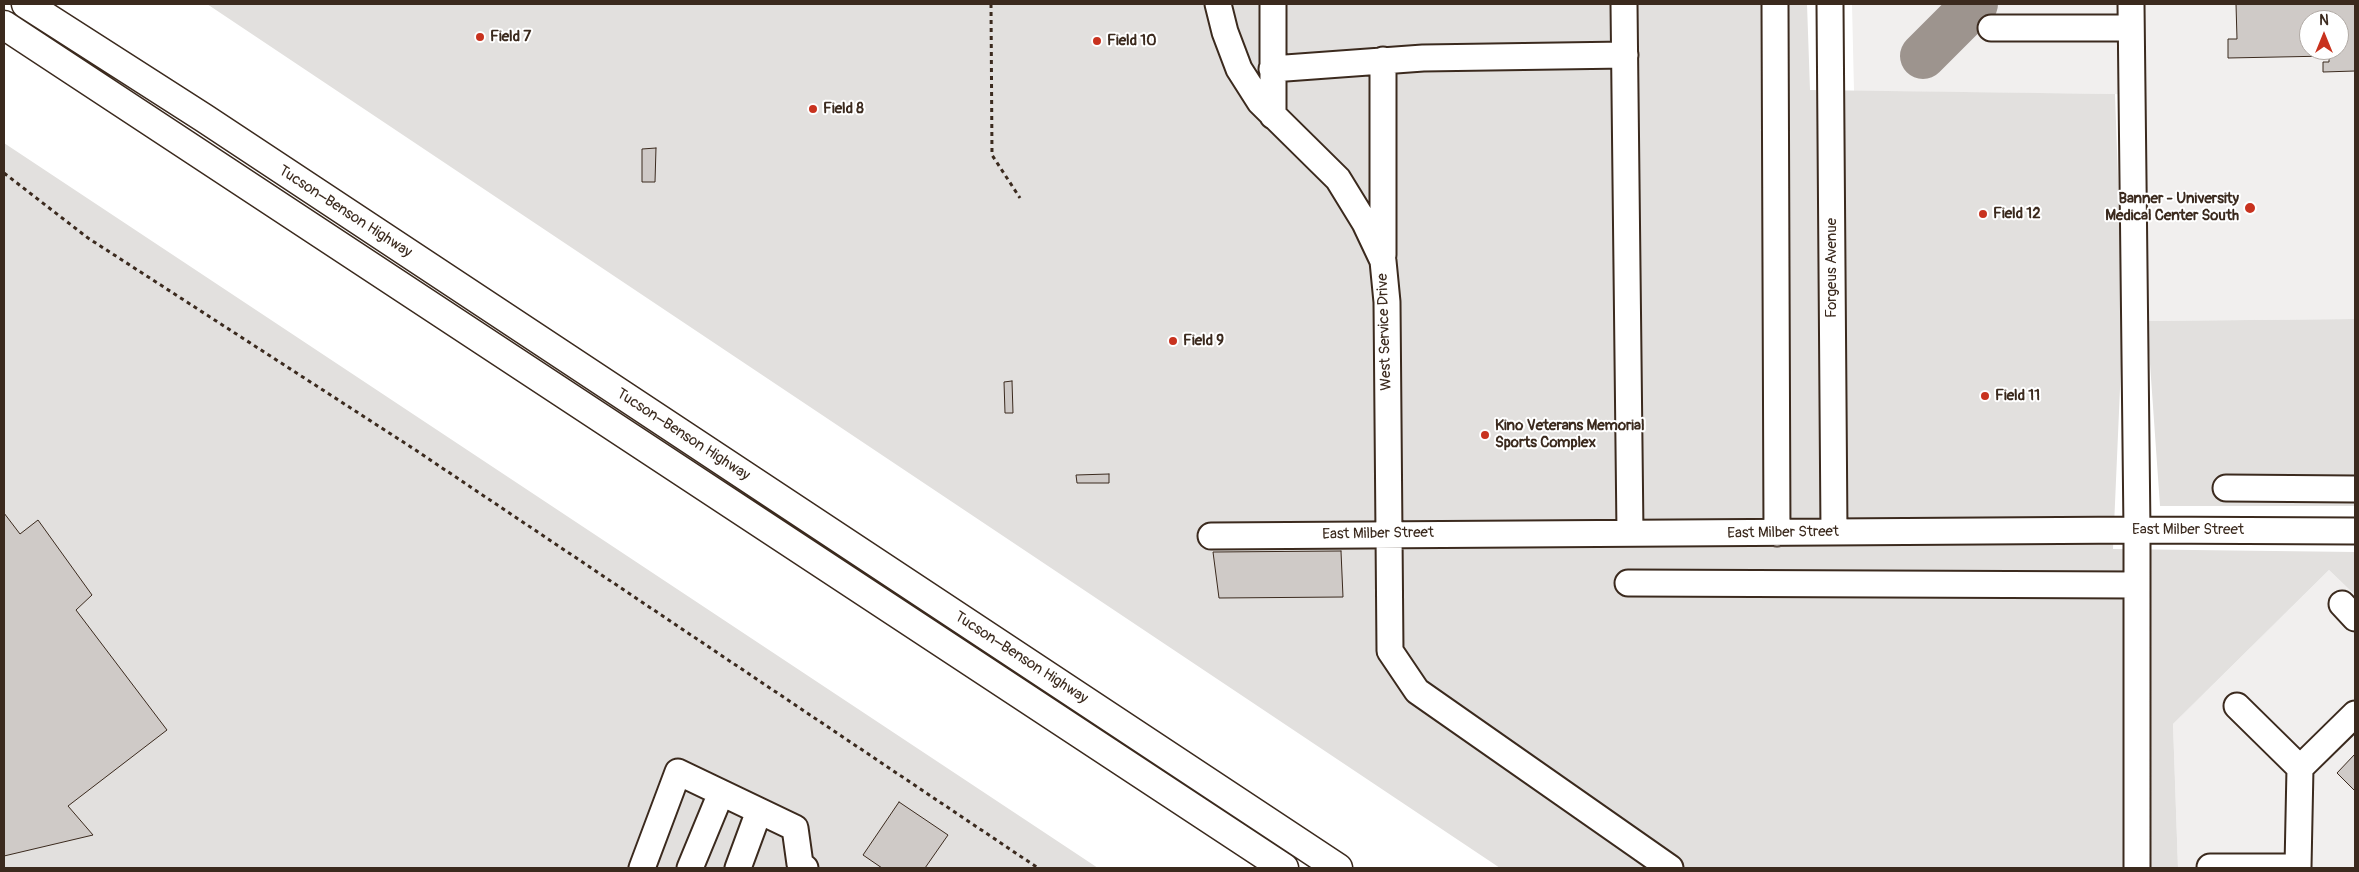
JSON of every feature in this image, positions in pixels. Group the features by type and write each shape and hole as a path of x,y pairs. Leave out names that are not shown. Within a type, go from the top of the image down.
{"highway":[{"name":"Tucson–Benson Highway","path":"26,4 204,118 1338,868"},
{"path":"56,4 204,118"},
{"name":"Tucson–Benson Highway","path":"4,25 1284,868"}],"street":[{"name":"West Service Drive","path":"1218,4 1225,32 1239,69 1260,102 1272,116 1338,179 1365,223 1383,261 1387,302 1390,651 1417,691 1670,868"},
{"path":"1272,116 1273,4"},
{"path":"1624,4 1630,533"},
{"path":"1775,4 1777,533"},
{"name":"Forgeus Avenue","path":"1830,4 1834,532"},
{"path":"2131,4 2137,530 2136,868"},
{"path":"1991,28 2131,28"},
{"path":"1272,69 1383,60 1625,55"},
{"path":"1383,60 1383,261"},
{"path":"2226,488 2355,489"},
{"name":"East Milber Street","path":"1211,536 2137,530 2355,532"},
{"path":"1628,583 2136,585"},
{"path":"2237,706 2300,768"},
{"path":"2210,867 2298,868 2300,768 2355,714"},
{"path":"642,868 678,772 795,828 801,867"},
{"path":"690,868 721,793"},
{"path":"738,868 759,811"}],"path":[{"path":"991,4 992,155 1020,198"},
{"path":"4,173 88,238 414,449 1038,868"}],"shaded area":[{"name":"Kino Veterans Memorial Sports Complex","path":"207,4 1807,4 1810,90 2115,94 2123,320 2113,549 2355,552 2355,595 2329,570 2173,724 2178,868 1500,868"},
{"name":"Banner - University Medical Center South","path":"1852,4 2355,4 2355,319 2147,321 2143,97 2115,94 1854,91"},
{"path":"4,143 1098,868 4,868"},
{"path":"2355,319 2355,506 2160,506 2147,321"},
{"path":"2329,570 2355,595 2355,868 2178,868 2173,724"}],"building":[{"path":"2236,4 2355,4 2355,71 2323,72 2323,62 2329,62 2329,60 2349,60 2349,10 2299,10 2299,57 2228,58 2228,39 2237,39"},
{"path":"656,148 655,182 642,182 642,149"},
{"path":"1012,381 1013,413 1005,413 1004,382"},
{"path":"1109,474 1109,483 1077,483 1076,475"},
{"path":"4,513 20,534 38,520 92,595 76,610 167,730 68,806 93,835 4,856"},
{"path":"1341,551 1343,597 1219,598 1213,552"},
{"path":"2355,754 2355,791 2337,773"},
{"path":"899,802 948,835 925,868 882,868 863,855"}],"taxiway":[{"path":"1923,56 1975,4"}],"place":[{"name":"Field 7","path":"480,37"},
{"name":"Field 10","path":"1097,41"},
{"name":"Field 8","path":"813,109"},
{"name":"Banner - University Medical Center South","path":"2250,208"},
{"name":"Field 12","path":"1983,214"},
{"name":"Field 9","path":"1173,341"},
{"name":"Field 11","path":"1985,396"},
{"name":"Kino Veterans Memorial Sports Complex","path":"1485,435"}]}
